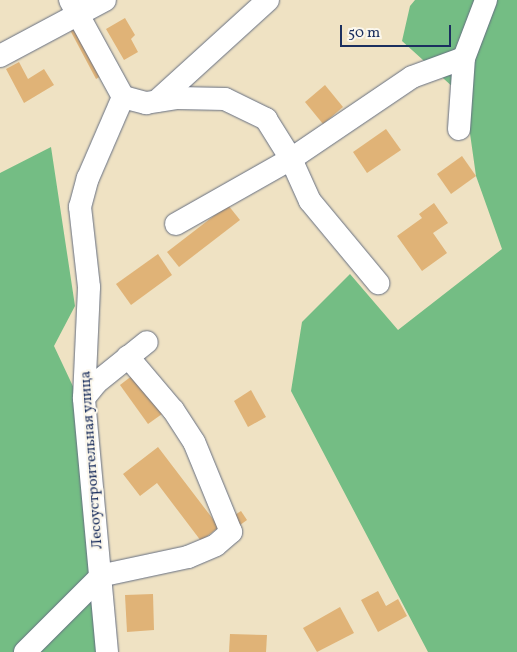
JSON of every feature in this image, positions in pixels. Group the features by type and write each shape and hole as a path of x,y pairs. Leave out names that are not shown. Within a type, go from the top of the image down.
{"street":[{"path":"0,56 74,8 105,0"},
{"path":"156,101 268,0"},
{"path":"459,129 464,58 486,0"},
{"path":"74,8 123,97 146,103 178,98 225,99 266,119 292,159 310,201 378,283"},
{"path":"176,224 292,159 412,77 464,58"},
{"name":"Лесоустроительная улица","path":"107,652 103,575 84,398 89,287 80,207 88,178 123,97"},
{"path":"84,398 96,382 146,342"},
{"path":"25,652 103,575 188,557 216,545 231,532 194,442 173,410 128,357"}],"green space":[{"path":"415,0 517,0 517,652 428,652 291,391 302,322 350,274 398,330 502,249 476,176 465,98 402,41 410,6"},
{"path":"51,147 75,306 54,346 78,397 97,652 0,652 0,173"}],"building":[{"path":"125,18 135,35 131,39 138,52 124,60 106,29"},
{"path":"81,25 106,73 96,79 70,30"},
{"path":"19,62 28,79 44,69 54,85 24,103 6,69"},
{"path":"325,85 343,107 323,124 305,102"},
{"path":"386,129 401,150 367,173 353,152"},
{"path":"462,156 476,176 451,194 437,174"},
{"path":"434,203 448,223 433,233 447,253 422,271 397,236 422,218 419,214"},
{"path":"228,205 240,220 179,267 167,252"},
{"path":"158,254 172,275 131,305 116,284"},
{"path":"133,375 162,414 148,424 120,385"},
{"path":"251,390 266,417 248,427 234,401"},
{"path":"158,447 219,527 201,541 157,483 140,496 123,474"},
{"path":"241,511 247,520 236,528 230,518"},
{"path":"378,591 386,606 398,599 407,616 378,632 361,600"},
{"path":"153,594 154,630 127,632 125,595"},
{"path":"340,607 354,633 317,652 303,628"},
{"path":"230,634 267,635 266,652 229,652"}]}
